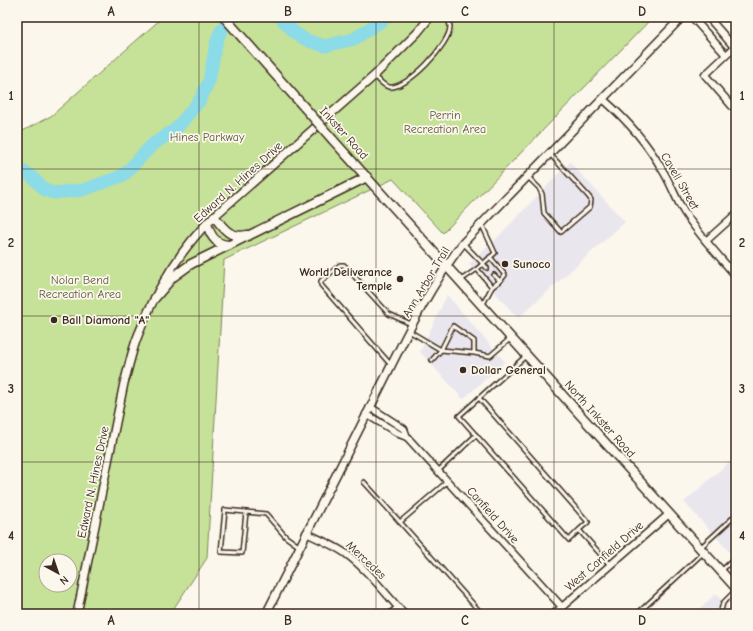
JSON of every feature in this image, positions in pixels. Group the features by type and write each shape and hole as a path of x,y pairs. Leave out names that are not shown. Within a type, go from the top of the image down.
{"main road":[{"name":"Inkster Road","path":"224,17 446,265"},
{"path":"155,298 167,283 182,270 367,177"},
{"path":"214,216 232,235 238,237 253,234"},
{"path":"207,223 210,234 216,241 220,244 230,245"},
{"name":"North Inkster Road","path":"446,265 736,589"}],"street":[{"name":"Edward N. Hines Drive","path":"77,614 124,383 138,334 155,298 185,250 207,223 374,76 418,32 430,17"},
{"name":"Ann Arbor Trail","path":"266,614 370,406 446,265 463,243 682,17"},
{"path":"692,17 726,54"},
{"path":"708,17 735,46 705,75 732,106 736,102"},
{"name":"Cavell Street","path":"603,99 624,119 646,145 662,170 684,212 706,241 736,276"},
{"path":"706,241 736,214"},
{"name":"Canfield Drive","path":"370,406 404,429 408,437 438,471 562,607"},
{"name":"Canfield Drive","path":"366,414 399,434 408,437"},
{"name":"West Canfield Drive","path":"554,614 668,514"},
{"name":"Mercedes","path":"306,533 337,548 353,560 404,614"},
{"path":"391,614 398,608"}],"lane":[{"path":"374,76 389,87 405,83 421,70 448,37 450,22 445,17"},
{"path":"528,176 539,188 542,194 544,213 561,232 590,207 591,200 589,197 550,154"},
{"path":"459,280 477,269 495,253 482,224"},
{"path":"463,243 487,268"},
{"path":"482,306 492,287 506,275 490,257"},
{"path":"392,365 321,285 321,281 340,265 344,265 388,314 442,350 490,356 511,338"},
{"path":"477,269 492,287"},
{"path":"494,275 500,281"},
{"path":"432,360 442,350 453,326 474,341 474,354"},
{"path":"479,398 588,522 569,540 459,416 479,398 527,355"},
{"path":"438,471 476,435"},
{"path":"400,522 448,481"},
{"path":"364,482 482,614"},
{"path":"246,512 242,553 221,552 225,510 246,512 266,514 286,536 300,547"},
{"path":"637,614 736,515"},
{"path":"579,530 610,565"},
{"path":"721,571 733,560 736,553"},
{"path":"720,614 723,603 736,589"}],"shaded area":[{"path":"570,162 625,222 518,318 469,264 495,240"},
{"path":"447,295 505,362 463,399 420,352"},
{"path":"736,456 736,559 684,502"},
{"path":"716,594 733,614 693,614"}],"green space":[{"path":"163,17 653,17 443,233 393,179 224,260 207,558 170,614 17,614 17,134 51,116"}],"waterway":[{"path":"17,177 22,171 30,175 45,190 54,193 83,190 126,173 152,145 176,129 200,100 209,81 216,44 220,32 233,17"},
{"path":"280,17 294,32 301,37 325,46 354,39 387,17"}],"place":[{"name":"Sunoco","path":"505,264"},
{"name":"World Deliverance Temple","path":"400,279"},
{"name":"Ball Diamond \"A\"","path":"54,320"},
{"name":"Dollar General","path":"463,370"}],"park label":[{"name":"Perrin Recreation Area","path":"445,122"},
{"name":"Hines Parkway","path":"207,137"},
{"name":"Nolar Bend Recreation Area","path":"80,287"}]}
